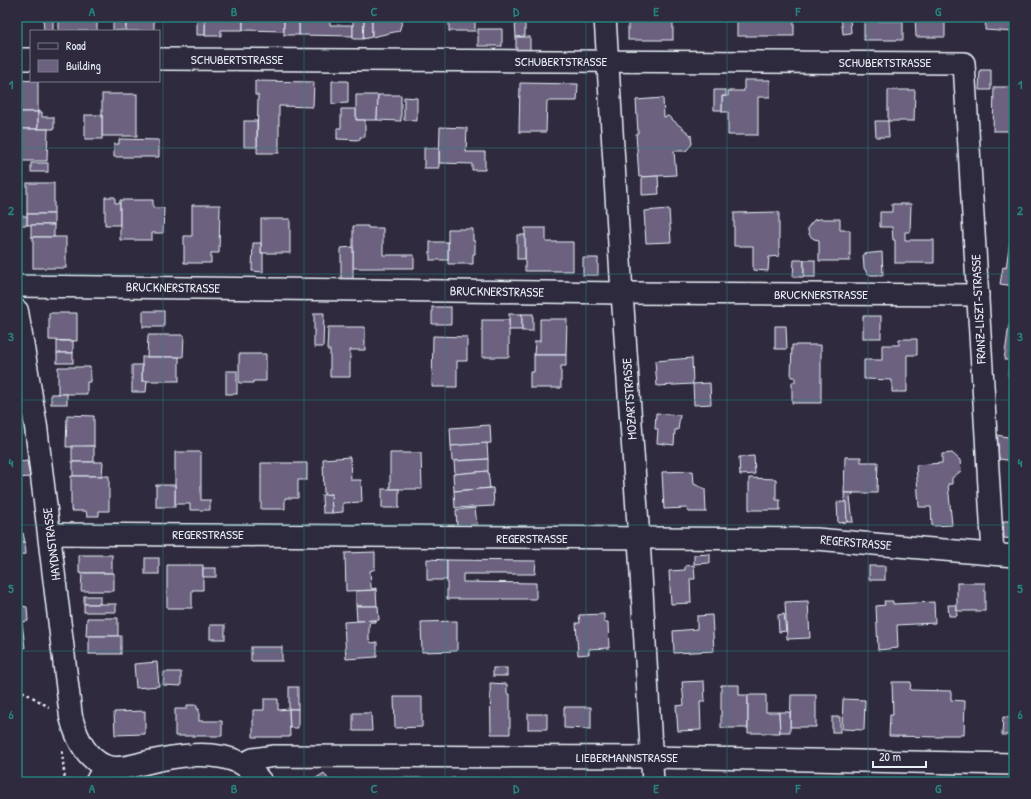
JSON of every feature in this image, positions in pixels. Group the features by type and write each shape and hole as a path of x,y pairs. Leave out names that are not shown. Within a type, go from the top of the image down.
{"street":[{"name":"MOZARTSTRASSE","path":"605,17 639,539 653,782"},
{"path":"17,59 30,59"},
{"name":"SCHUBERTSTRASSE","path":"160,59 964,63"},
{"name":"FRANZ-LISZT-STRASSE","path":"964,63 993,554"},
{"name":"BRUCKNERSTRASSE","path":"17,286 622,293 978,295"},
{"name":"HAYDNSTRASSE","path":"17,311 36,428 71,717 80,743 88,753 100,774"},
{"name":"REGERSTRASSE","path":"50,534 816,539 1014,556"},
{"path":"100,774 165,758 200,755 222,757 242,764 261,782"},
{"name":"LIEBERMANNSTRASSE","path":"242,764 252,759 275,756 652,756 1014,764"}],"path":[{"path":"17,688 55,710"}],"building":[{"path":"43,17 53,17 53,30 44,30"},
{"path":"59,17 97,17 97,30 59,30"},
{"path":"113,17 126,17 126,30 113,30"},
{"path":"126,17 150,17 150,20 154,20 154,30 126,30"},
{"path":"205,17 243,17 243,30 221,30 221,36 205,36"},
{"path":"243,17 284,17 284,31 243,30"},
{"path":"299,17 330,17 330,25 353,25 353,36 299,35"},
{"path":"364,17 372,17 372,37 363,39"},
{"path":"372,17 404,17 399,31 372,37"},
{"path":"449,17 475,17 475,31 449,31"},
{"path":"528,17 558,17 558,20 528,20"},
{"path":"628,17 673,17 673,40 628,40"},
{"path":"737,17 794,17 794,36 737,36"},
{"path":"841,17 850,17 851,33 843,34"},
{"path":"915,17 950,17 945,18 945,37 916,37"},
{"path":"985,17 1014,17 1014,32 985,30"},
{"path":"205,18 205,35 197,35 197,19"},
{"path":"284,19 299,19 299,35 284,35"},
{"path":"353,19 364,19 363,39 353,39"},
{"path":"515,21 525,21 525,36 516,37"},
{"path":"864,21 903,21 903,40 864,40"},
{"path":"478,29 502,29 502,46 478,46"},
{"path":"516,37 530,37 530,50 516,50"},
{"path":"980,70 991,70 991,90 979,90"},
{"path":"17,80 38,82 38,112 17,112"},
{"path":"744,80 770,80 770,97 758,97 758,135 728,135 728,112 722,112 722,96 728,96 728,91 744,91"},
{"path":"255,81 314,82 313,107 279,106 279,153 257,153 258,95 255,95"},
{"path":"332,81 348,81 348,103 332,104"},
{"path":"520,83 578,84 577,101 547,101 546,132 519,132"},
{"path":"994,87 1014,87 1014,131 993,131"},
{"path":"714,90 726,90 726,96 722,96 722,110 714,110"},
{"path":"888,90 915,90 914,121 888,121"},
{"path":"102,94 137,94 137,136 102,136"},
{"path":"356,95 378,95 377,120 356,120"},
{"path":"378,95 401,95 401,121 377,120"},
{"path":"404,97 417,98 417,121 404,120"},
{"path":"663,98 664,117 668,116 691,135 692,144 686,151 674,151 676,175 639,177 636,134 638,133 636,100"},
{"path":"341,109 356,109 356,120 365,120 365,137 360,137 360,140 337,139 337,128 341,128"},
{"path":"17,112 38,112 38,129 17,129"},
{"path":"38,112 42,112 42,117 54,117 54,129 38,129"},
{"path":"85,115 102,115 102,139 85,139"},
{"path":"244,121 257,121 257,147 244,147"},
{"path":"875,121 888,121 889,137 876,137"},
{"path":"440,127 467,128 466,152 485,152 485,170 472,170 472,164 439,163"},
{"path":"17,129 48,129 47,161 17,161"},
{"path":"119,139 159,140 159,157 114,157 114,144 119,144"},
{"path":"424,148 439,148 439,168 424,168"},
{"path":"31,163 48,163 48,172 31,172"},
{"path":"658,176 659,194 642,195 642,177"},
{"path":"27,183 54,183 54,214 27,214"},
{"path":"105,197 115,197 115,203 120,203 120,225 105,225"},
{"path":"120,200 153,200 153,208 164,208 163,233 152,233 152,240 120,240"},
{"path":"892,204 911,204 910,232 905,232 905,240 934,240 934,263 895,263 895,240 893,240 892,227 880,227 880,212 892,212"},
{"path":"192,205 220,205 219,253 211,253 211,263 184,263 184,236 192,236"},
{"path":"669,209 671,242 646,243 644,211"},
{"path":"779,212 779,256 769,257 768,271 753,270 753,246 734,246 734,213"},
{"path":"27,214 54,214 54,225 27,225"},
{"path":"17,216 27,216 27,225 17,225"},
{"path":"261,219 290,219 290,253 261,253"},
{"path":"840,219 840,230 850,230 850,261 819,261 819,240 810,236 808,227 814,220"},
{"path":"31,225 54,225 54,237 31,237"},
{"path":"353,226 383,228 383,255 414,255 414,268 353,268"},
{"path":"525,228 546,228 546,242 573,242 573,271 525,271"},
{"path":"448,229 473,229 475,254 473,254 473,264 448,264"},
{"path":"517,235 525,235 525,259 517,259"},
{"path":"33,237 66,237 66,268 33,268"},
{"path":"1010,241 1014,241 1014,286 1000,284 1003,267 1006,268"},
{"path":"430,242 448,242 448,260 430,260"},
{"path":"253,243 261,243 261,253 263,253 263,272 252,271"},
{"path":"353,247 353,279 341,279 341,248"},
{"path":"882,252 883,275 871,275 867,273 864,268 863,254"},
{"path":"583,258 598,258 598,275 583,275"},
{"path":"794,260 804,260 804,277 793,277"},
{"path":"804,260 815,260 815,277 804,277"},
{"path":"432,307 451,307 451,324 432,324"},
{"path":"143,311 164,311 164,327 143,327"},
{"path":"49,313 77,313 77,341 49,340"},
{"path":"314,313 324,313 323,347 314,347"},
{"path":"509,314 522,314 522,330 509,330"},
{"path":"522,314 533,314 533,331 522,331"},
{"path":"863,316 881,316 881,338 863,338"},
{"path":"540,319 567,319 566,355 534,355 535,341 540,341"},
{"path":"482,320 509,320 509,357 482,357"},
{"path":"1009,325 1014,326 1014,376 1008,376 1009,360 1004,360"},
{"path":"775,326 786,326 787,349 775,349"},
{"path":"328,327 365,327 365,350 350,350 350,377 330,377 330,350 327,350"},
{"path":"148,335 184,335 183,357 147,357"},
{"path":"433,336 467,337 467,361 457,361 457,387 432,387"},
{"path":"899,339 917,339 917,355 907,355 907,392 892,392 892,380 864,379 864,360 882,360 882,345 899,345"},
{"path":"57,341 73,341 73,353 57,353"},
{"path":"792,345 821,345 821,403 792,403 792,382 795,382 795,377 791,377"},
{"path":"57,353 73,353 73,363 57,363"},
{"path":"239,354 266,354 266,381 239,383"},
{"path":"534,355 566,355 566,366 561,366 561,388 530,388 530,372 534,372"},
{"path":"142,357 179,357 179,381 142,381"},
{"path":"692,358 693,384 657,386 655,361"},
{"path":"132,365 142,365 142,381 147,381 146,392 132,392"},
{"path":"58,367 90,367 90,382 87,382 87,394 58,394"},
{"path":"226,371 237,371 237,394 226,394"},
{"path":"710,383 711,404 694,405 693,384"},
{"path":"51,394 67,394 67,404 51,404"},
{"path":"656,413 680,415 678,430 675,430 674,445 657,443 658,429 655,429"},
{"path":"67,415 94,416 94,446 66,447"},
{"path":"490,425 491,443 451,446 450,428"},
{"path":"1014,431 1014,458 1011,458"},
{"path":"997,435 1013,438 1011,458 1014,458 1014,461 999,459"},
{"path":"487,443 488,459 452,461 451,446"},
{"path":"72,446 94,446 94,462 72,462"},
{"path":"175,452 201,452 201,500 210,500 210,510 190,510 190,504 175,504"},
{"path":"390,453 421,453 422,489 390,489"},
{"path":"952,453 960,460 961,471 952,478 952,484 948,484 952,525 932,526 931,507 919,507 916,465 942,463 942,454"},
{"path":"754,456 755,474 740,475 739,457"},
{"path":"350,457 351,480 361,480 362,502 343,503 343,512 332,513 331,494 324,495 323,459"},
{"path":"845,457 861,457 861,462 878,462 877,493 844,493"},
{"path":"488,459 488,471 455,474 454,461"},
{"path":"27,461 30,477 17,478 17,462"},
{"path":"73,462 103,462 102,476 73,476"},
{"path":"261,463 307,463 307,480 298,480 298,498 285,498 285,509 261,509"},
{"path":"488,471 490,488 454,491 453,474"},
{"path":"693,471 694,484 705,489 706,512 689,512 687,508 664,509 662,472"},
{"path":"71,476 109,476 109,511 99,511 99,516 87,516 86,511 71,511"},
{"path":"749,478 776,479 776,500 780,500 780,510 749,510"},
{"path":"156,485 175,485 175,507 156,507"},
{"path":"493,488 494,506 455,508 454,491"},
{"path":"382,489 399,489 399,508 382,508"},
{"path":"844,493 854,493 850,497 853,522 847,522"},
{"path":"331,494 332,513 323,513 322,495"},
{"path":"837,502 846,502 847,522 838,523"},
{"path":"475,508 477,525 457,527 456,510"},
{"path":"1014,519 1014,539 1004,538 1003,521 1012,521"},
{"path":"17,533 23,533 25,542 17,543"},
{"path":"25,542 26,554 17,555 17,543"},
{"path":"375,552 375,569 370,571 371,587 372,589 376,588 376,590 346,591 345,553"},
{"path":"710,554 710,563 694,564 694,555"},
{"path":"79,555 112,555 112,573 79,573"},
{"path":"145,558 159,558 159,574 145,574"},
{"path":"427,559 447,560 447,580 427,580"},
{"path":"447,560 536,561 535,574 463,574 463,582 536,583 536,599 447,599"},
{"path":"167,565 203,565 203,590 192,590 192,608 167,608"},
{"path":"694,565 695,579 690,579 691,603 671,604 669,571 685,570 685,566"},
{"path":"869,566 885,566 885,580 869,580"},
{"path":"203,568 216,568 216,577 203,577"},
{"path":"82,573 114,573 114,591 81,591"},
{"path":"957,583 985,583 985,611 957,611"},
{"path":"376,590 377,606 356,606 356,591"},
{"path":"84,596 100,596 100,604 84,604"},
{"path":"808,601 810,638 787,639 785,602"},
{"path":"884,601 893,601 893,604 934,602 935,623 897,625 898,648 878,650 876,606 885,605"},
{"path":"84,604 116,604 116,612 84,612"},
{"path":"17,605 27,607 28,621 22,622 25,648 17,649"},
{"path":"948,605 956,605 957,616 949,616"},
{"path":"356,606 378,606 379,620 357,621"},
{"path":"604,614 604,622 608,622 609,648 589,649 589,654 578,655 576,623 580,623 579,615"},
{"path":"784,614 786,631 779,632 778,615"},
{"path":"712,615 714,651 674,653 673,631 697,629 697,616"},
{"path":"87,618 118,618 118,636 86,636"},
{"path":"376,620 376,622 371,622 369,624 369,640 372,643 377,642 377,657 346,659 344,622"},
{"path":"457,621 457,651 422,652 421,622"},
{"path":"210,625 225,625 225,639 210,639"},
{"path":"89,636 121,636 121,654 89,654"},
{"path":"251,647 282,647 282,661 251,661"},
{"path":"157,662 159,686 136,688 134,664"},
{"path":"493,668 507,668 507,676 493,676"},
{"path":"164,672 181,672 181,686 163,685"},
{"path":"704,681 705,701 700,701 701,730 678,731 676,706 684,705 682,682"},
{"path":"892,682 911,682 910,690 951,691 951,700 965,701 964,735 943,735 940,737 889,736 890,715 893,715"},
{"path":"490,683 507,684 507,694 510,694 510,734 491,734"},
{"path":"721,685 739,685 739,695 748,695 748,728 721,728"},
{"path":"289,687 298,687 298,709 289,709"},
{"path":"748,695 766,695 766,712 779,712 780,733 748,733"},
{"path":"791,695 816,695 816,727 790,727"},
{"path":"394,697 422,697 422,727 395,728"},
{"path":"264,699 278,699 278,710 289,709 290,737 253,737 253,710 264,710"},
{"path":"843,699 865,700 864,730 842,729"},
{"path":"187,705 197,705 197,709 199,709 199,721 222,721 222,736 175,736 175,709 187,709"},
{"path":"564,707 591,707 591,729 564,728"},
{"path":"289,709 298,709 298,728 290,728"},
{"path":"145,711 145,734 115,735 114,712"},
{"path":"779,712 790,712 790,732 780,732"},
{"path":"353,713 371,713 372,731 353,731"},
{"path":"528,714 547,714 547,729 528,729"},
{"path":"832,717 840,717 840,732 832,732"},
{"path":"1003,717 1014,718 1014,735 1002,735"},
{"path":"324,773 330,782 310,782"},
{"path":"391,778 422,778 422,782 391,782"},
{"path":"451,778 476,778 476,782 451,782"},
{"path":"552,778 567,778 568,782 552,782"},
{"path":"615,778 616,782 585,782 585,779"},
{"path":"512,780 537,780 537,782 512,782"}]}
